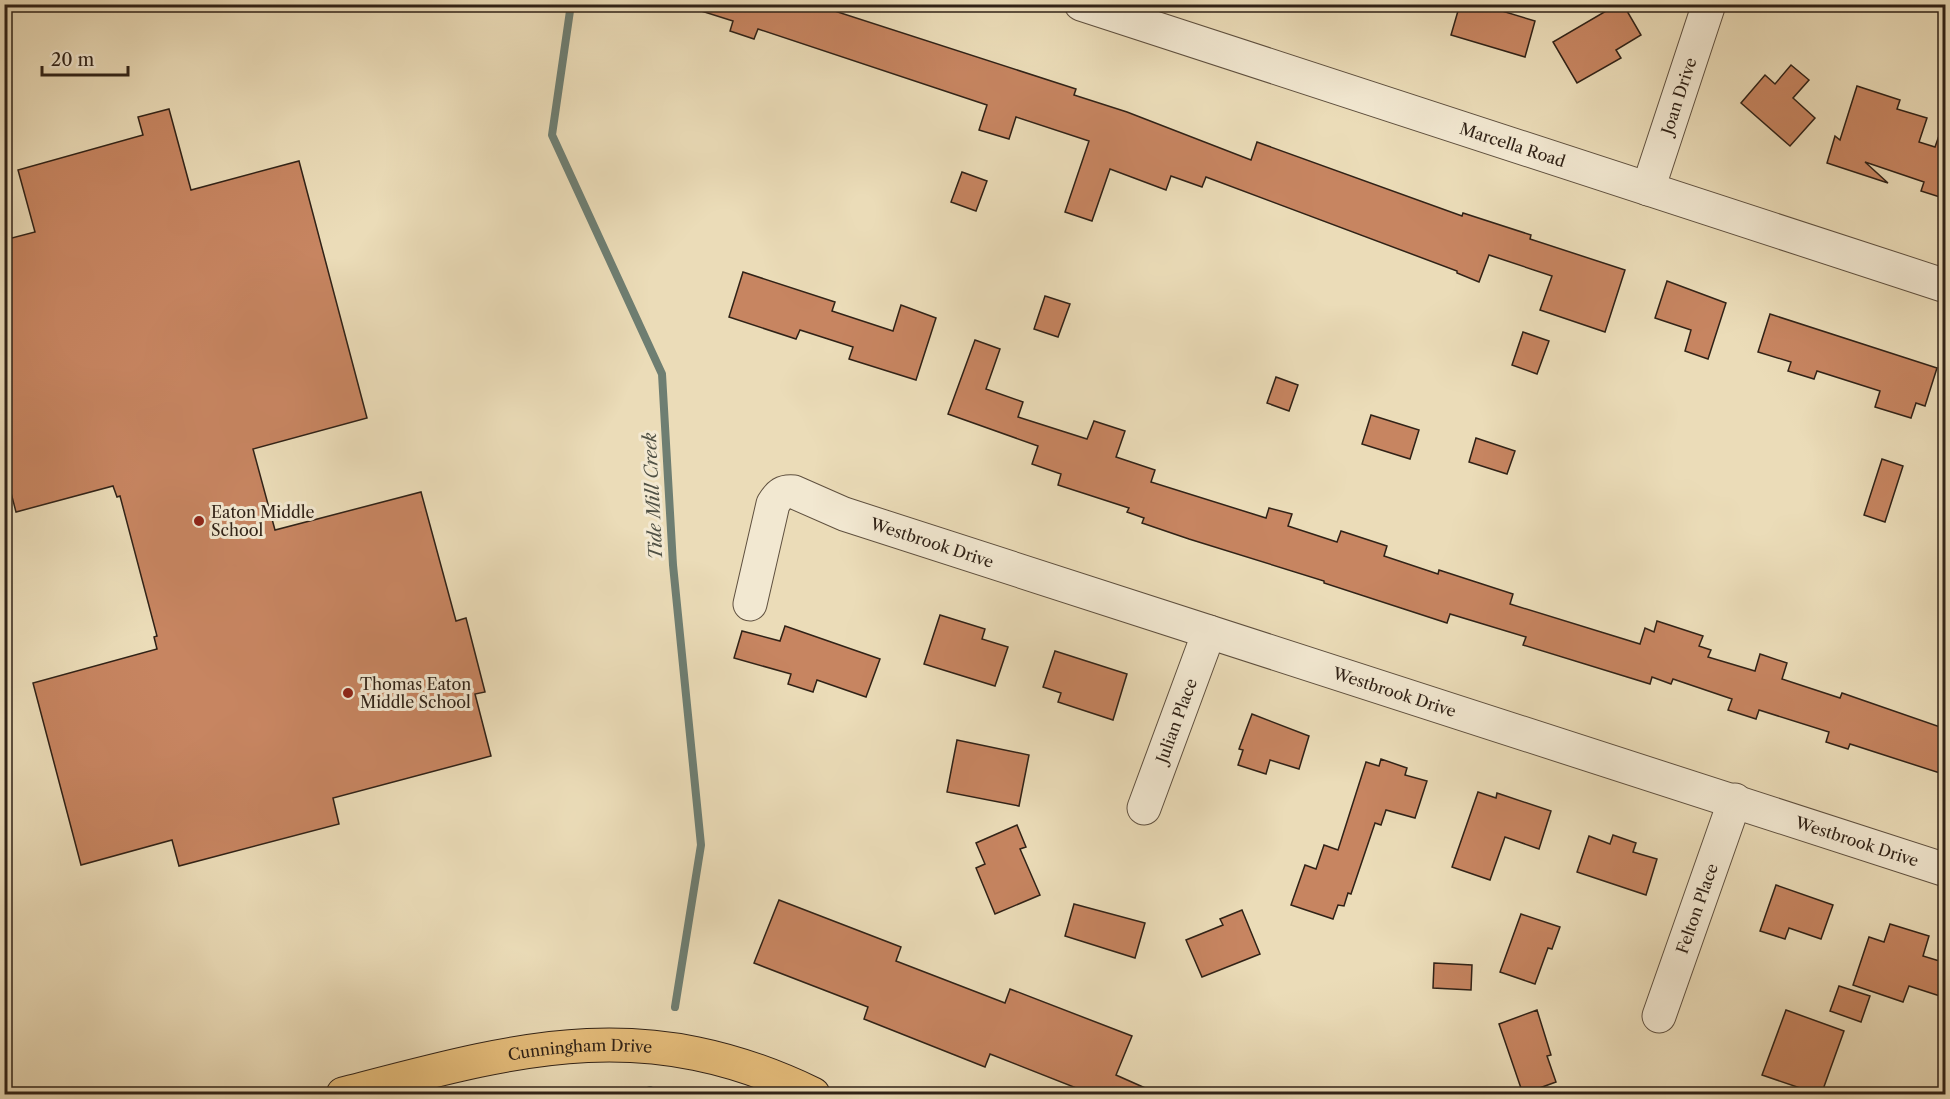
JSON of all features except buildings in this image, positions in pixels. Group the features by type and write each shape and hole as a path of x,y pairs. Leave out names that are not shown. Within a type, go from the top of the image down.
{"main road":[{"name":"Cunningham Drive","path":"343,1095 478,1059 552,1047 593,1045 654,1047 722,1059 776,1077 813,1095"}],"street":[{"name":"Marcella Road","path":"1081,4 1946,286"},
{"name":"Joan Drive","path":"1648,189 1709,4"},
{"name":"Westbrook Drive","path":"750,603 773,504 785,491 794,492 844,514 1946,870"},
{"name":"Julian Place","path":"1144,808 1209,632"},
{"name":"Felton Place","path":"1659,1016 1734,800"}],"waterway":[{"name":"Tide Mill Creek","path":"571,4 552,135 662,374 673,565 701,845 675,1007"},
{"name":"Tide Mill Creek","path":"649,1094 650,1090"}],"place":[{"name":"Eaton Middle School","path":"199,521"},
{"name":"Thomas Eaton Middle School","path":"348,693"}]}
